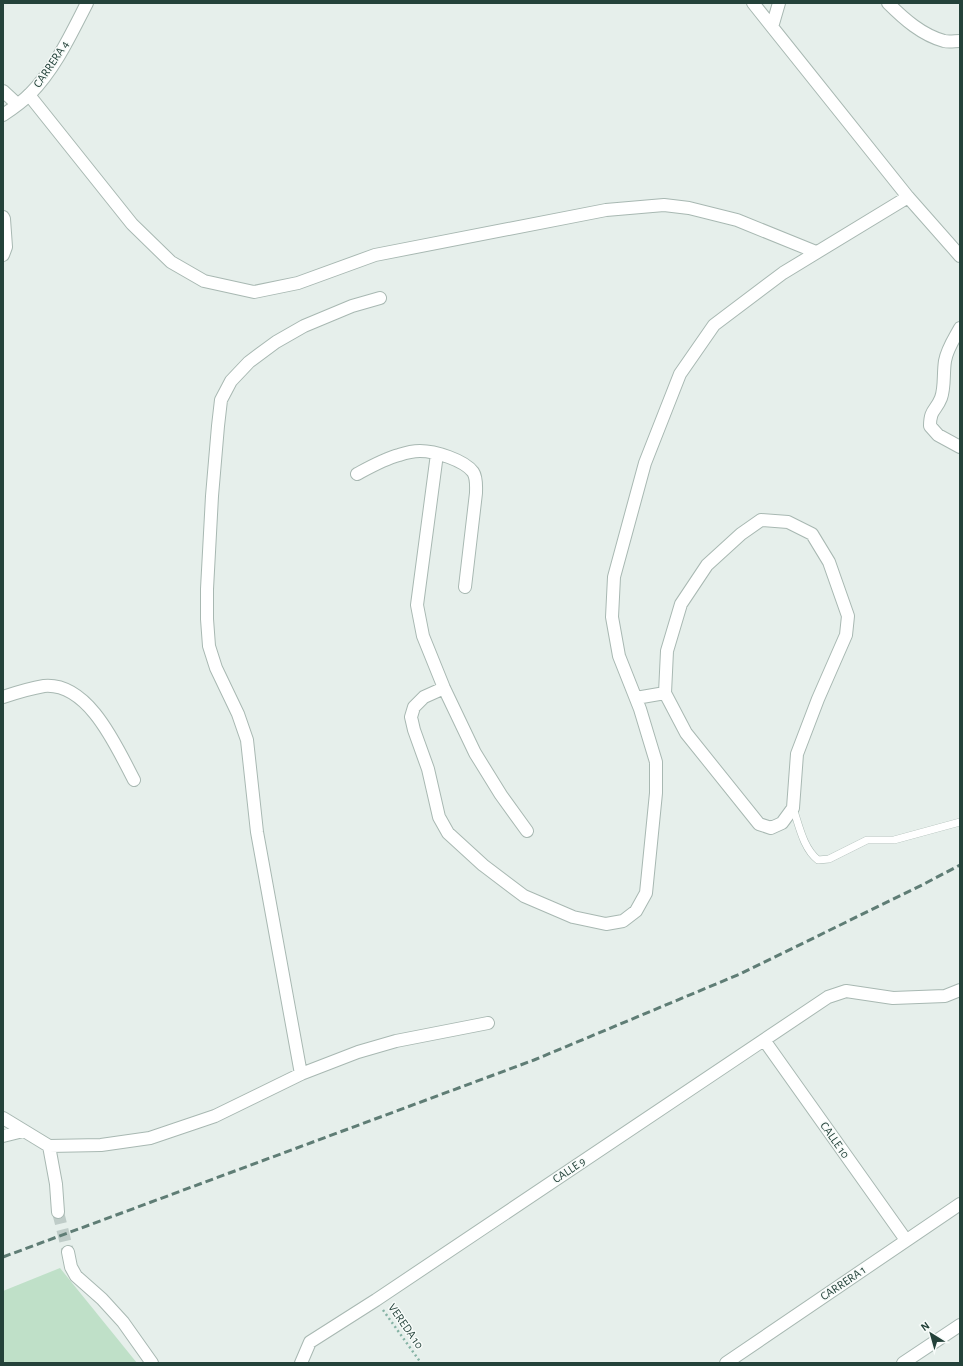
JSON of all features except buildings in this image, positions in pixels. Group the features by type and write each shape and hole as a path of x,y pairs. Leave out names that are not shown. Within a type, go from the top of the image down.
{"street":[{"name":"CARRERA 4","path":"3,115 29,95 43,79 68,41 87,3"},
{"path":"753,3 908,197 960,256"},
{"path":"772,27 780,3"},
{"path":"888,3 910,24 932,36 946,41 960,41"},
{"path":"3,91 18,104"},
{"path":"29,95 132,224 171,262 204,281 254,292 298,283 375,255 606,210 664,205 689,208 737,220 816,252"},
{"path":"444,688 424,697 414,707 411,717 428,769 439,817 448,833 483,865 524,896 573,917 606,924 623,921 636,911 646,893 657,777 656,762 636,698 619,656 612,617 614,577 645,463 680,374 714,325 783,273 908,197"},
{"path":"3,217 6,247 3,255"},
{"path":"301,1074 256,832 247,740 238,714 216,668 209,646 207,589 212,496 218,426 221,400 231,381 249,362 276,342 304,326 352,306 380,298"},
{"path":"960,328 948,349 945,361 943,388 940,399 930,417 930,426 938,435 960,447"},
{"path":"357,474 379,462 399,455 420,451 437,454 456,460 473,473 476,481 476,493 465,587"},
{"path":"437,454 418,605 423,636 444,688 475,753 501,795 527,831"},
{"path":"761,520 788,522 812,534 829,562 848,616 846,635 797,754 793,808 782,824 771,828 759,824 686,733 665,693 667,651 682,604 707,565 741,534 761,520"},
{"path":"3,697 45,686 64,689 86,703 108,730 134,780"},
{"path":"636,698 665,693"},
{"name":"CALLE 9","path":"301,1363 310,1342 376,1300 828,997 846,991 893,998 945,996 960,990"},
{"path":"3,1118 49,1146 101,1145 150,1138 216,1116 301,1074 358,1052 396,1041 488,1023"},
{"name":"CALLE 10","path":"764,1040 906,1240"},
{"path":"3,1136 23,1131"},
{"path":"49,1146 56,1184 58,1212"},
{"name":"CARRERA 1","path":"726,1363 960,1204"},
{"path":"68,1252 71,1268 76,1276 102,1299 123,1322 152,1363"},
{"path":"903,1363 960,1325"}],"lane":[{"path":"793,808 811,854 818,860 829,859 867,840 894,840 960,822"}],"path":[{"name":"VEREDA 10","path":"376,1300 421,1363"}],"green space":[{"path":"60,1268 137,1363 3,1363 3,1291"}],"tunnel":[{"path":"58,1212 68,1252"}],"railway":[{"path":"3,1257 534,1060 740,974 960,865"}]}
